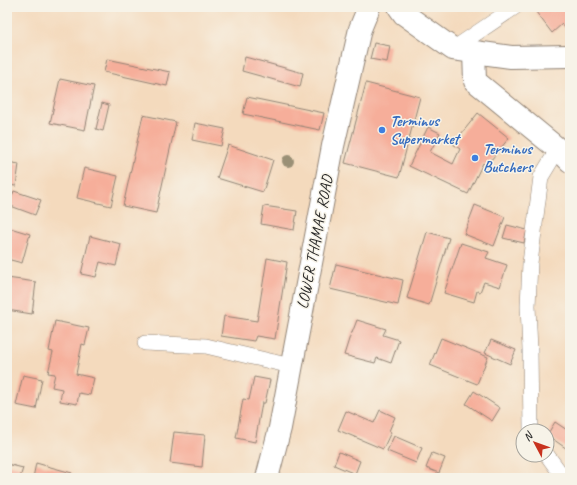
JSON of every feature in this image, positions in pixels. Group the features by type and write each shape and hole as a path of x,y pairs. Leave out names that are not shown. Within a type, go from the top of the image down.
{"street":[{"name":"LOWER THAMAE ROAD","path":"267,478 280,428 335,139 360,29 369,7"},
{"path":"399,7 404,14 453,49 511,57 570,56"},
{"path":"474,52 475,81 564,155"}],"lane":[{"path":"453,49 515,7"},
{"path":"531,423 528,306 530,263 541,177 564,155"},
{"path":"145,343 206,346 291,366"},
{"path":"553,463 564,478"}],"building":[{"path":"542,7 570,7 570,34 562,24 552,33 536,12"},
{"path":"374,43 390,46 387,62 370,59"},
{"path":"245,57 303,73 300,87 242,71"},
{"path":"107,59 170,72 167,86 104,72"},
{"path":"60,79 94,86 85,130 50,123"},
{"name":"Terminus Supermarket","path":"366,83 420,97 399,177 345,163"},
{"path":"247,97 324,113 320,130 243,114"},
{"path":"102,103 109,105 103,131 96,129"},
{"name":"Terminus Butchers","path":"478,113 509,138 486,166 483,163 468,194 409,166 428,127 440,133 430,152 453,164 460,149 453,144"},
{"path":"143,115 176,122 156,213 123,206"},
{"path":"195,123 225,129 221,146 192,140"},
{"path":"228,145 273,160 263,192 217,178"},
{"path":"7,162 19,164 16,186 7,185"},
{"path":"84,168 118,176 111,206 77,198"},
{"path":"14,191 41,200 35,215 8,205"},
{"path":"475,205 505,217 494,246 464,234"},
{"path":"264,206 297,211 294,230 261,224"},
{"path":"507,225 527,230 524,243 503,238"},
{"path":"7,227 30,234 22,263 7,259"},
{"path":"427,232 449,238 429,305 407,298"},
{"path":"90,236 121,244 116,266 100,262 96,277 81,274"},
{"path":"461,243 489,252 486,258 507,265 500,287 484,282 480,292 477,291 474,302 444,293"},
{"path":"267,258 287,262 275,339 256,336 254,341 221,336 224,316 257,321"},
{"path":"336,264 403,280 398,305 330,289"},
{"path":"7,278 36,282 32,314 7,310"},
{"path":"357,320 386,329 383,335 399,340 391,363 377,358 375,363 344,355"},
{"path":"55,321 89,328 85,345 82,344 76,374 94,378 90,395 79,393 77,404 60,401 62,389 52,387 55,374 48,373 53,352 49,351"},
{"path":"441,338 488,357 477,384 430,365"},
{"path":"491,340 516,350 510,364 485,353"},
{"path":"23,375 42,379 36,409 16,405"},
{"path":"254,377 270,380 265,403 262,403 255,442 236,438 243,399 249,400"},
{"path":"474,391 500,408 492,421 466,404"},
{"path":"380,410 395,417 389,431 391,432 383,449 338,430 346,411 374,423"},
{"path":"554,423 570,432 570,451 555,441"},
{"path":"174,432 205,435 202,467 170,463"},
{"path":"394,436 422,448 416,463 387,451"},
{"path":"339,452 360,461 355,474 334,465"},
{"path":"432,453 445,458 439,473 426,468"},
{"path":"36,463 72,473 71,478 33,478"},
{"path":"7,464 23,468 20,478 7,478"}],"place":[{"name":"Terminus Supermarket","path":"382,130"},
{"name":"Terminus Butchers","path":"475,158"}]}
